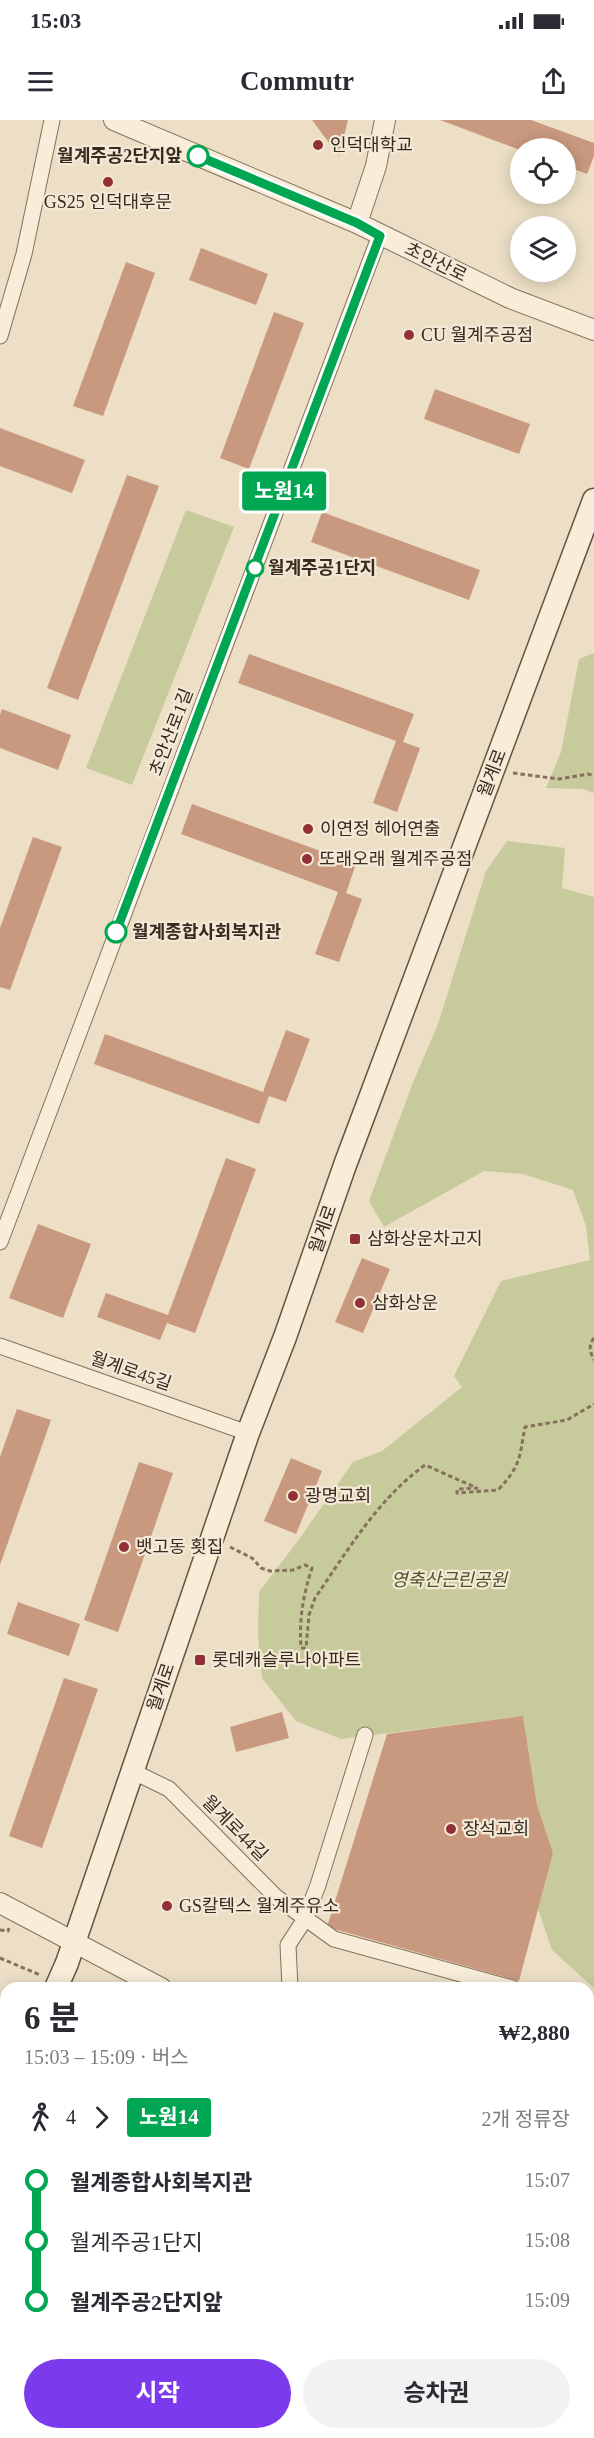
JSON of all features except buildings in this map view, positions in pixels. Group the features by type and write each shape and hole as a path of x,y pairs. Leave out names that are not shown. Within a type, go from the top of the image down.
{"main road":[{"name":"월계로","path":"54,1982 67,1963 248,1433 285,1337 345,1165 594,500"}],"street":[{"path":"0,336 24,254 52,120"},
{"name":"초안산로","path":"114,120 357,223 510,298 594,330"},
{"path":"357,223 376,166 385,120"},
{"name":"초안산로1길","path":"0,1242 380,236"},
{"name":"월계로45길","path":"0,1346 248,1433"},
{"path":"290,1982 288,1945 305,1919 364,1735"},
{"name":"월계로44길","path":"132,1771 169,1788 276,1897 334,1939 490,1982"},
{"path":"0,1903 150,1982"}],"path":[{"path":"508,772 559,779 588,774 594,776"},
{"path":"594,1338 590,1352 594,1360"},
{"path":"223,1543 252,1558 261,1568 270,1571 293,1570 305,1565 312,1568 303,1598 300,1621 301,1648 306,1648 309,1615 315,1598 384,1500 416,1471 425,1465 477,1488 457,1490 457,1493 498,1490 515,1472 525,1426 567,1420 594,1404"},
{"path":"0,1958 51,1982"}],"green space":[{"path":"186,510 234,527 132,785 86,768"},
{"path":"594,653 594,793 583,789 546,788 561,752 579,659"},
{"name":"영축산근린공원","path":"507,841 565,848 562,888 594,897 594,1982 587,1982 552,1950 538,1909 553,1853 537,1805 523,1716 341,1739 296,1721 262,1678 258,1638 259,1592 353,1462 382,1451 462,1387 454,1376 501,1281 590,1260 586,1226 573,1190 523,1174 484,1171 384,1227 369,1201 412,1085 438,1024 486,871"}],"bus line":[{"name":"노원14","path":"116,932 380,236 357,223 198,156"}],"place":[{"name":"인덕대학교","path":"318,145"},
{"name":"월계주공2단지앞","path":"198,156"},
{"name":"GS25 인덕대후문","path":"108,182"},
{"name":"CU 월계주공점","path":"409,335"},
{"name":"월계주공1단지","path":"255,568"},
{"name":"이연정 헤어연출","path":"308,829"},
{"name":"또래오래 월계주공점","path":"307,859"},
{"name":"월계종합사회복지관","path":"116,932"},
{"name":"삼화상운차고지","path":"355,1239"},
{"name":"삼화상운","path":"360,1303"},
{"name":"광명교회","path":"293,1496"},
{"name":"뱃고동 횟집","path":"124,1547"},
{"name":"롯데캐슬루나아파트","path":"200,1660"},
{"name":"장석교회","path":"451,1829"},
{"name":"GS칼텍스 월계주유소","path":"167,1906"}]}
